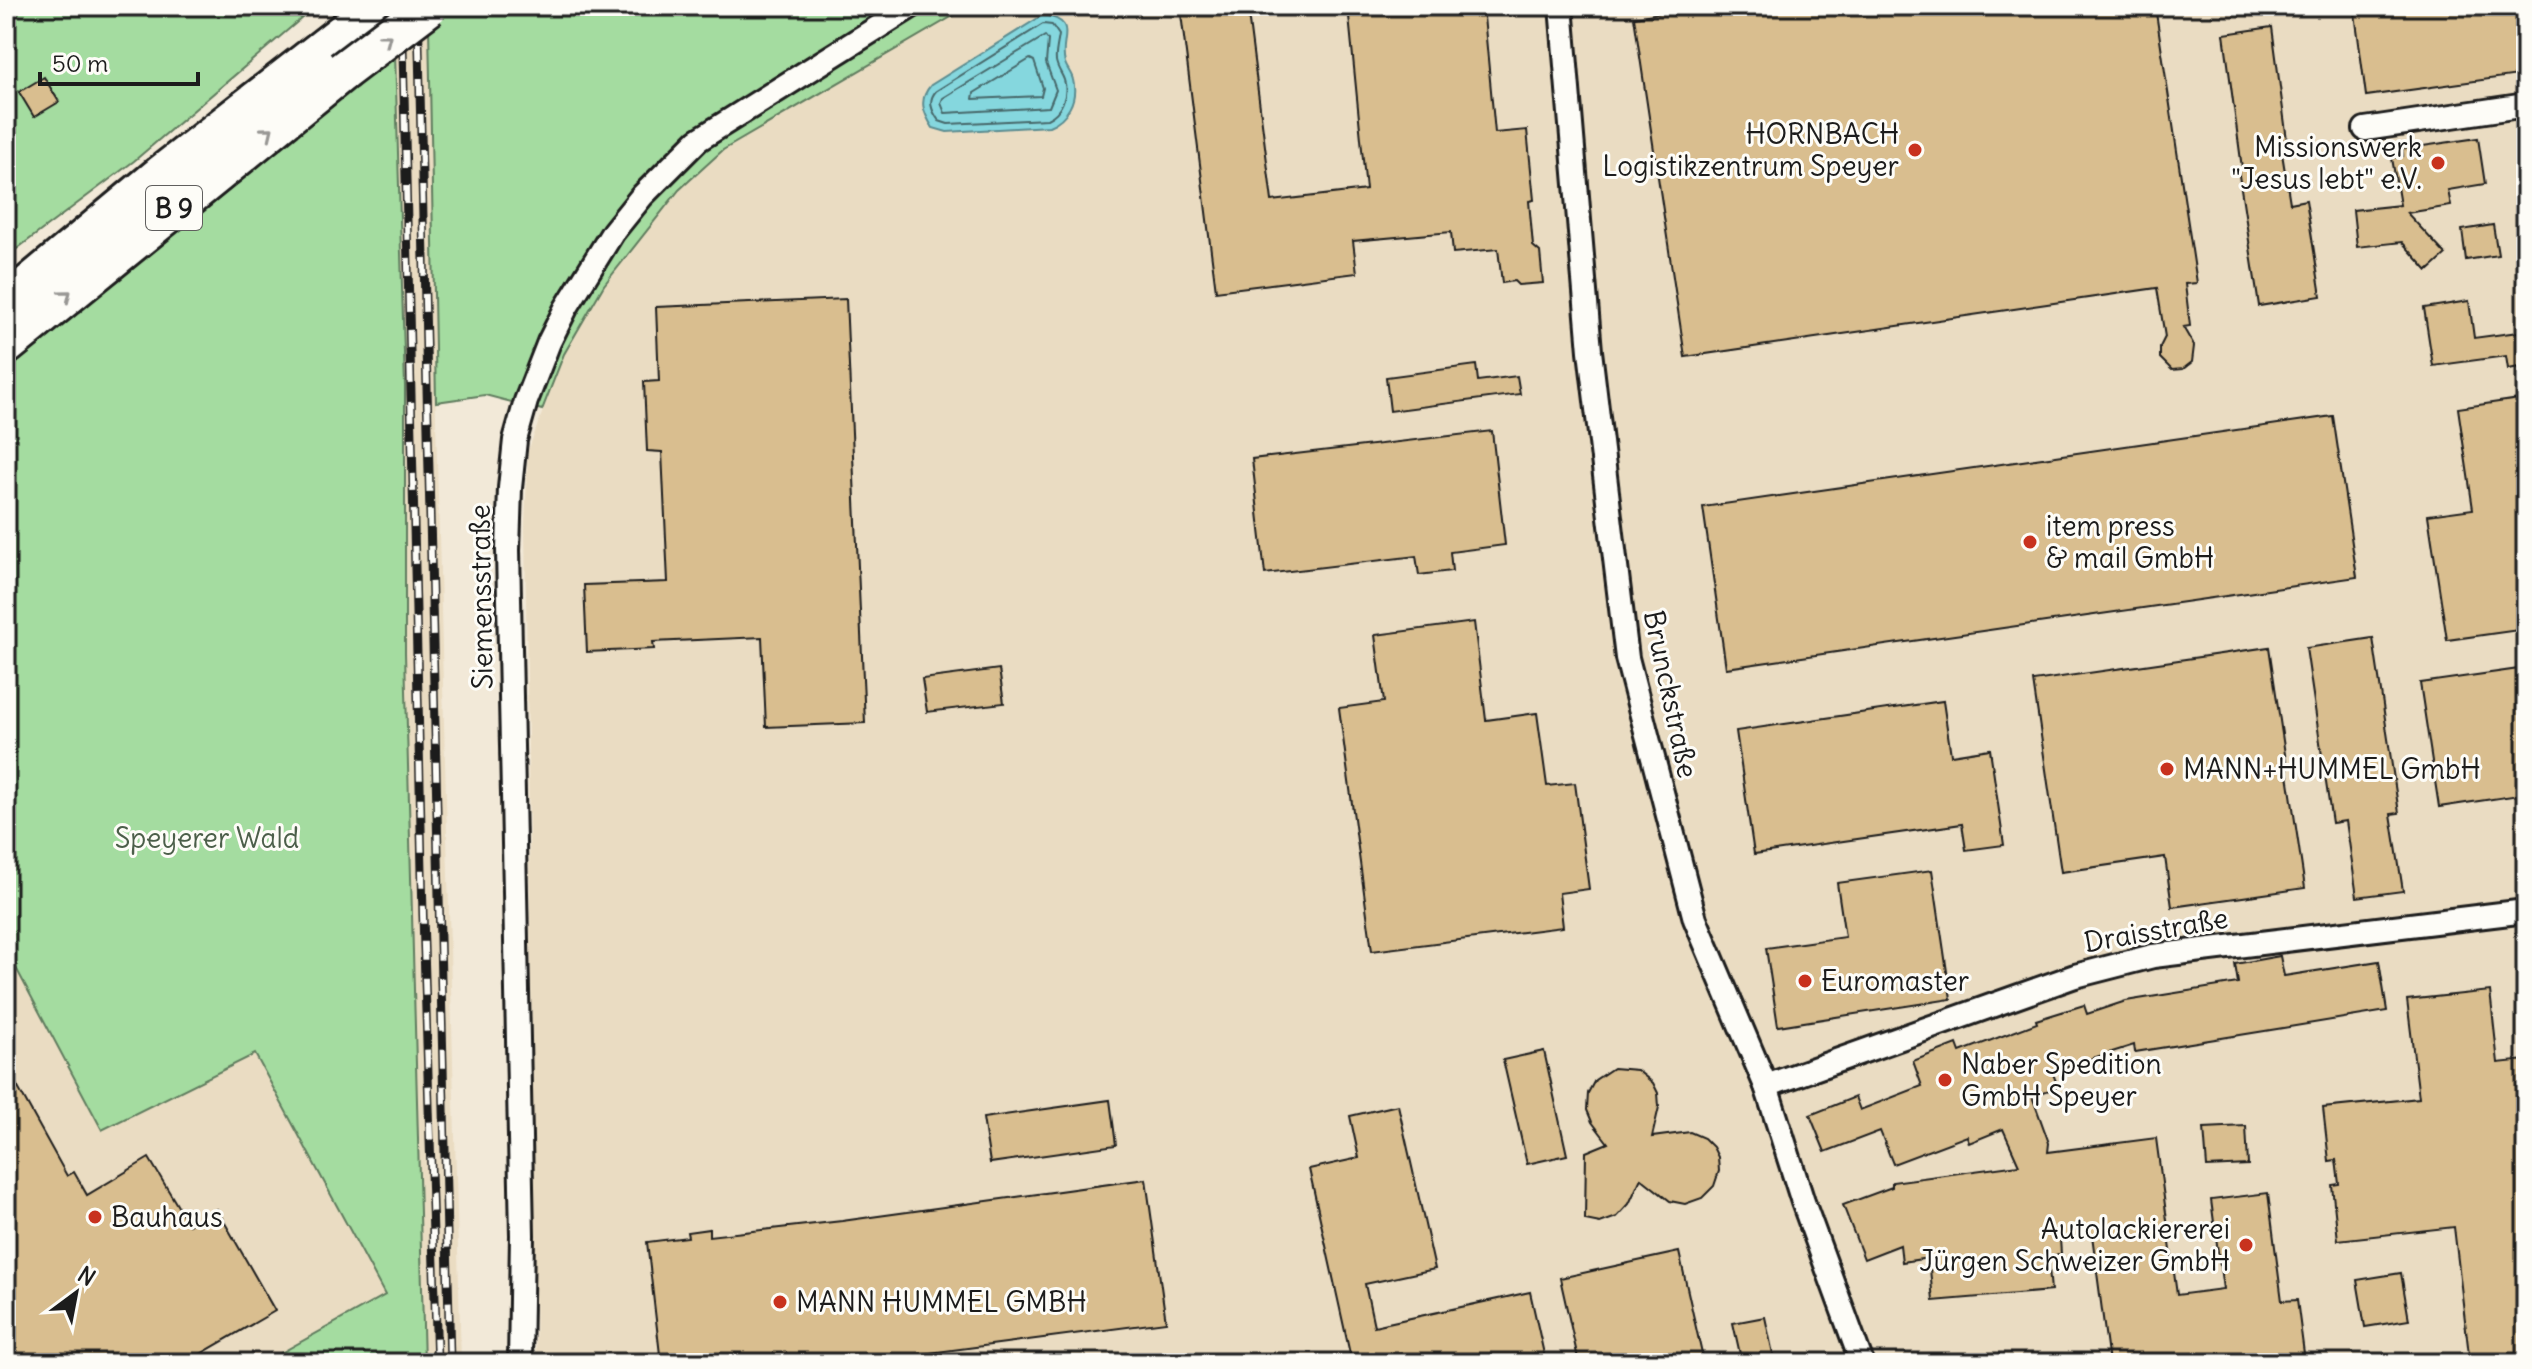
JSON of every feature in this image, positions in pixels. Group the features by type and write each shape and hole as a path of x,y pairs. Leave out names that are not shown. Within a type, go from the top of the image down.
{"highway":[{"name":"B 9","path":"6,345 335,58 378,6"},
{"name":"B 9","path":"6,304 161,175 335,58 429,6"}],"street":[{"name":"Siemensstraße","path":"520,1363 522,1235 508,550 515,440 526,401 549,342 583,278 613,232 642,196 698,140 912,6"},
{"name":"Brunckstraße","path":"1561,6 1590,351 1627,658 1695,919 1766,1086 1803,1202 1862,1363"},
{"path":"2365,129 2526,105"},
{"name":"Draisstraße","path":"1766,1086 2075,976 2153,956 2526,911"}],"shaded area":[{"path":"394,6 429,6 435,384 461,1363 6,1363 6,949 103,1130 405,653 405,386"},
{"path":"970,6 2526,6 2526,1363 536,1363 525,526 528,451 564,354 604,285 679,190 723,150"}],"green space":[{"path":"6,6 316,6 134,161 6,257"},
{"path":"455,6 970,6 723,150 679,190 604,285 564,354 542,410 485,395 436,402 429,26"},
{"name":"Speyerer Wald","path":"395,53 405,386 405,653 424,1363 263,1363 385,1295 255,1054 102,1130 6,949 6,372 89,299 204,211"}],"water":[{"path":"1043,15 1055,18 1065,27 1065,63 1074,87 1066,114 1049,126 947,132 933,128 923,106 924,96 931,85"}],"building":[{"path":"1180,6 1247,6 1272,201 1366,190 1348,6 1483,6 1495,133 1527,130 1534,200 1529,201 1533,246 1540,252 1543,283 1502,283 1498,249 1453,253 1451,232 1353,241 1357,273 1216,291"},
{"name":"HORNBACH Logistikzentrum Speyer","path":"1705,6 2155,6 2197,283 2185,284 2190,326 2183,327 2194,346 2192,362 2183,369 2172,370 2160,358 2160,347 2165,337 2157,288 1685,357 1634,17"},
{"path":"2354,6 2526,6 2526,74 2366,96"},
{"path":"2272,27 2287,140 2280,141 2290,203 2306,200 2321,296 2259,306 2238,169 2242,168 2224,34"},
{"path":"44,77 59,102 34,117 19,92"},
{"path":"2478,138 2485,184 2448,190 2451,206 2407,213 2446,255 2428,271 2402,242 2357,247 2353,210 2400,205 2392,158 2403,156 2402,149"},
{"path":"2493,225 2498,255 2466,260 2462,230"},
{"path":"846,299 865,723 766,727 762,637 653,642 654,649 587,652 584,585 668,582 662,452 647,451 644,382 659,381 656,307"},
{"path":"2469,301 2474,338 2526,331 2526,366 2508,369 2506,356 2433,366 2424,308"},
{"path":"1476,365 1478,381 1517,376 1520,394 1390,411 1386,377"},
{"path":"2526,398 2526,629 2447,640 2428,515 2473,509 2458,408"},
{"name":"item press & mail GmbH","path":"2333,416 2357,577 1726,668 1703,507"},
{"path":"1492,431 1505,545 1450,552 1452,571 1419,575 1416,556 1265,574 1252,459"},
{"path":"1474,622 1486,720 1537,713 1547,786 1575,783 1589,889 1559,893 1563,927 1372,951 1339,708 1384,702 1375,635"},
{"path":"2373,638 2399,813 2391,814 2403,891 2357,897 2346,821 2332,823 2306,648"},
{"name":"MANN+HUMMEL GmbH","path":"2269,647 2305,888 2172,907 2165,857 2061,872 2033,681"},
{"path":"2526,668 2526,794 2439,807 2420,683"},
{"path":"999,669 1004,703 927,712 922,679"},
{"path":"1943,701 1951,755 1990,749 2004,845 1966,850 1962,824 1754,854 1736,731"},
{"path":"1932,870 1951,999 1778,1026 1766,948 1845,937 1837,883"},
{"path":"2280,956 2284,976 2379,961 2387,1011 2135,1052 2134,1045 2052,1071 2058,1087 2032,1096 2049,1143 2048,1152 2156,1138 2177,1295 2223,1289 2211,1200 2268,1193 2282,1301 2297,1300 2305,1361 2206,1363 2205,1356 2148,1363 2109,1363 2092,1235 2060,1239 2061,1254 2048,1256 2051,1291 1933,1301 1929,1258 1902,1262 1900,1245 1864,1259 1843,1205 1892,1187 1892,1182 2019,1165 2003,1129 1969,1143 1967,1136 1893,1164 1880,1131 1825,1152 1810,1115 1855,1097 1860,1110 1922,1086 1913,1061 1957,1044 1960,1052 2037,1023 2036,1020 2084,1005 2087,1014 2126,1001 2238,983 2235,964"},
{"path":"2490,991 2498,1063 2526,1060 2526,1363 2470,1363 2454,1227 2338,1240 2332,1185 2339,1184 2336,1160 2329,1161 2323,1108 2419,1098 2407,1000"},
{"path":"1544,1051 1567,1155 1527,1164 1503,1060"},
{"name":"Bauhaus","path":"6,1066 67,1176 74,1172 87,1195 149,1158 189,1225 217,1209 275,1311 185,1363 6,1363"},
{"path":"1613,1068 1637,1070 1653,1083 1658,1093 1659,1107 1652,1137 1690,1132 1704,1138 1713,1147 1718,1157 1719,1171 1714,1186 1702,1198 1685,1204 1670,1201 1641,1178 1629,1204 1617,1217 1600,1223 1585,1220 1586,1152 1608,1143 1587,1110 1588,1093 1595,1080"},
{"path":"1110,1100 1116,1145 990,1163 983,1118"},
{"path":"1398,1105 1435,1269 1365,1284 1374,1326 1530,1292 1546,1363 1352,1363 1309,1169 1359,1158 1350,1116"},
{"path":"2246,1126 2248,1165 2207,1167 2204,1128"},
{"path":"1146,1179 1166,1322 853,1363 661,1363 647,1242 688,1237 687,1232 709,1229 709,1236 842,1221"},
{"path":"1679,1252 1704,1363 1579,1363 1560,1278"},
{"path":"2401,1273 2409,1320 2365,1327 2357,1280"},
{"path":"1765,1317 1775,1363 1742,1363 1733,1323"}],"railway":[{"path":"402,6 423,915 437,1363"},
{"path":"418,6 450,1363"}],"place":[{"name":"HORNBACH Logistikzentrum Speyer","path":"1915,150"},
{"name":"Missionswerk \"Jesus lebt\" e.V.","path":"2438,163"},
{"name":"item press & mail GmbH","path":"2030,542"},
{"name":"MANN+HUMMEL GmbH","path":"2167,769"},
{"name":"Euromaster","path":"1805,981"},
{"name":"Naber Spedition GmbH Speyer","path":"1945,1080"},
{"name":"Bauhaus","path":"95,1217"},
{"name":"Autolackiererei Jürgen Schweizer GmbH","path":"2246,1245"},
{"name":"MANN HUMMEL GMBH","path":"780,1302"}]}
